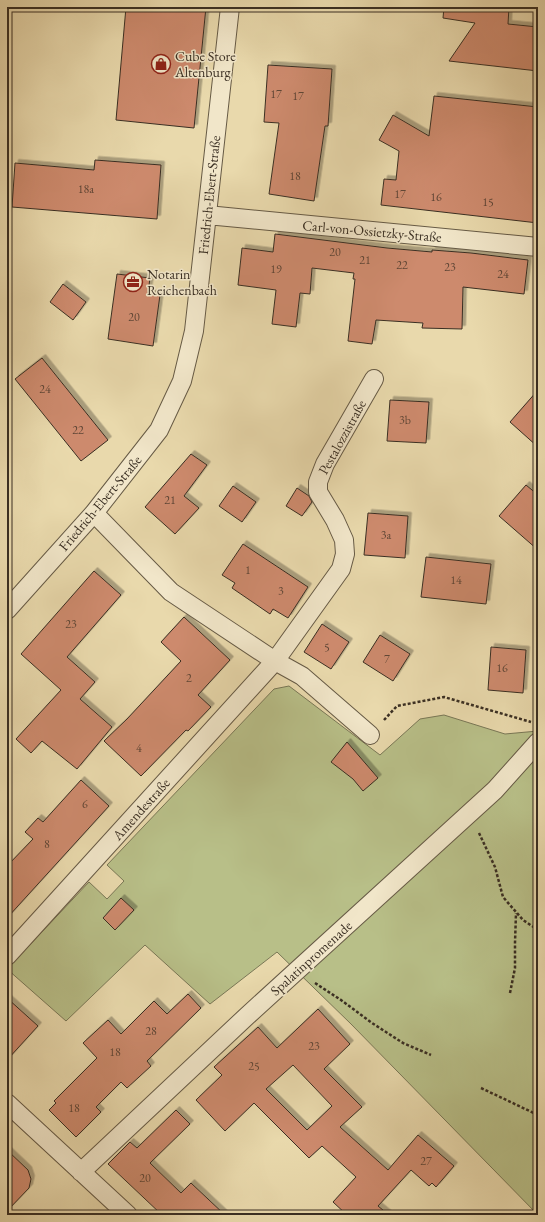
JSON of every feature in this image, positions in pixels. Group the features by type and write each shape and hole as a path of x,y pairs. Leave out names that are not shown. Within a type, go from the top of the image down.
{"street":[{"name":"Friedrich-Ebert-Straße","path":"7,610 94,513 159,430 182,381 194,331 230,7"},
{"name":"Carl-von-Ossietzky-Straße","path":"207,215 538,246"},
{"name":"Pestalozzistraße","path":"275,661 341,569 345,554 344,540 335,520 318,492 318,482 325,464 374,379"},
{"path":"94,513 172,592 275,661 302,676 370,735"},
{"name":"Amendestraße","path":"7,956 275,661"},
{"name":"Spalatinpromenade","path":"81,1172 296,971 495,790 538,742"},
{"path":"7,1103 128,1215"}],"path":[{"path":"370,735 397,706 444,697 533,723"},
{"path":"477,829 495,867 503,897 523,920 538,930"},
{"path":"510,993 515,968 516,913"},
{"path":"296,971 403,1043 431,1056"},
{"path":"481,1088 538,1115"}],"green space":[{"path":"289,686 380,755 420,719 444,715 505,734 538,731 538,1215 351,1024 277,952 210,1004 145,945 66,1021 7,969 89,882 107,899 124,881 107,865 274,689"}],"building":[{"name":"Cube Store Altenburg","path":"126,7 206,7 194,128 116,120"},
{"path":"444,7 509,7 508,24 538,27 538,71 449,61 475,23 443,18"},
{"path":"268,65 332,69 328,126 325,126 314,201 269,194 279,123 264,122"},
{"path":"434,96 538,107 538,223 381,205 384,179 396,180 399,151 379,140 393,115 429,136"},
{"path":"95,160 161,165 157,219 12,207 15,163 94,170"},
{"path":"275,234 387,248 432,252 432,250 471,253 528,260 524,294 463,287 462,329 422,328 423,323 376,320 372,344 348,341 355,279 353,279 354,273 312,268 310,294 300,293 296,327 272,324 276,290 238,285 242,248 273,252"},
{"path":"117,274 150,278 148,293 160,295 153,346 108,339"},
{"path":"63,284 86,302 73,320 50,302"},
{"path":"42,358 108,440 81,461 15,379"},
{"path":"538,390 538,447 510,422"},
{"path":"390,400 429,402 426,443 387,441"},
{"path":"191,454 207,465 184,496 199,508 175,534 145,507"},
{"path":"526,485 538,495 538,550 499,516"},
{"path":"233,486 256,502 242,522 219,506"},
{"path":"297,488 309,496 312,502 302,516 286,506"},
{"path":"368,513 408,516 405,558 364,555"},
{"path":"243,544 308,587 288,618 273,609 270,614 232,588 235,583 222,575"},
{"path":"426,557 491,564 486,604 421,597"},
{"path":"94,571 121,595 67,657 95,682 80,699 112,727 77,769 42,741 31,753 16,739 61,690 21,654"},
{"path":"184,617 230,660 198,695 211,707 141,776 104,741 127,719 181,661 161,642"},
{"path":"322,624 349,642 331,669 304,652"},
{"path":"380,635 410,654 393,681 363,662"},
{"path":"491,647 526,650 523,693 488,690"},
{"path":"347,742 378,778 363,791 353,779 331,762"},
{"path":"81,780 109,806 7,918 7,866 33,839 25,832 38,818 43,822"},
{"path":"121,898 134,910 115,930 103,918"},
{"path":"188,994 201,1008 147,1061 151,1066 127,1088 121,1082 96,1107 101,1112 76,1137 49,1110 56,1103 54,1101 97,1058 83,1043 108,1020 121,1034 154,1001 167,1014"},
{"path":"7,998 38,1026 7,1060"},
{"path":"318,1009 350,1044 324,1069 362,1107 340,1127 388,1170 418,1135 454,1166 436,1187 432,1183 429,1186 411,1170 378,1206 389,1215 347,1215 333,1202 356,1177 322,1146 309,1158 254,1103 225,1131 196,1100 222,1075 214,1067 258,1027 277,1048","holes":["293,1065 332,1106 307,1130 266,1089"]},
{"path":"176,1110 190,1124 150,1163 181,1193 191,1183 225,1215 162,1215 108,1164 130,1142 137,1148"},
{"path":"7,1150 28,1170 31,1179 29,1188 7,1211"}],"place":[{"name":"Cube Store Altenburg","path":"161,64"},
{"name":"Notarin Reichenbach","path":"133,282"}]}
